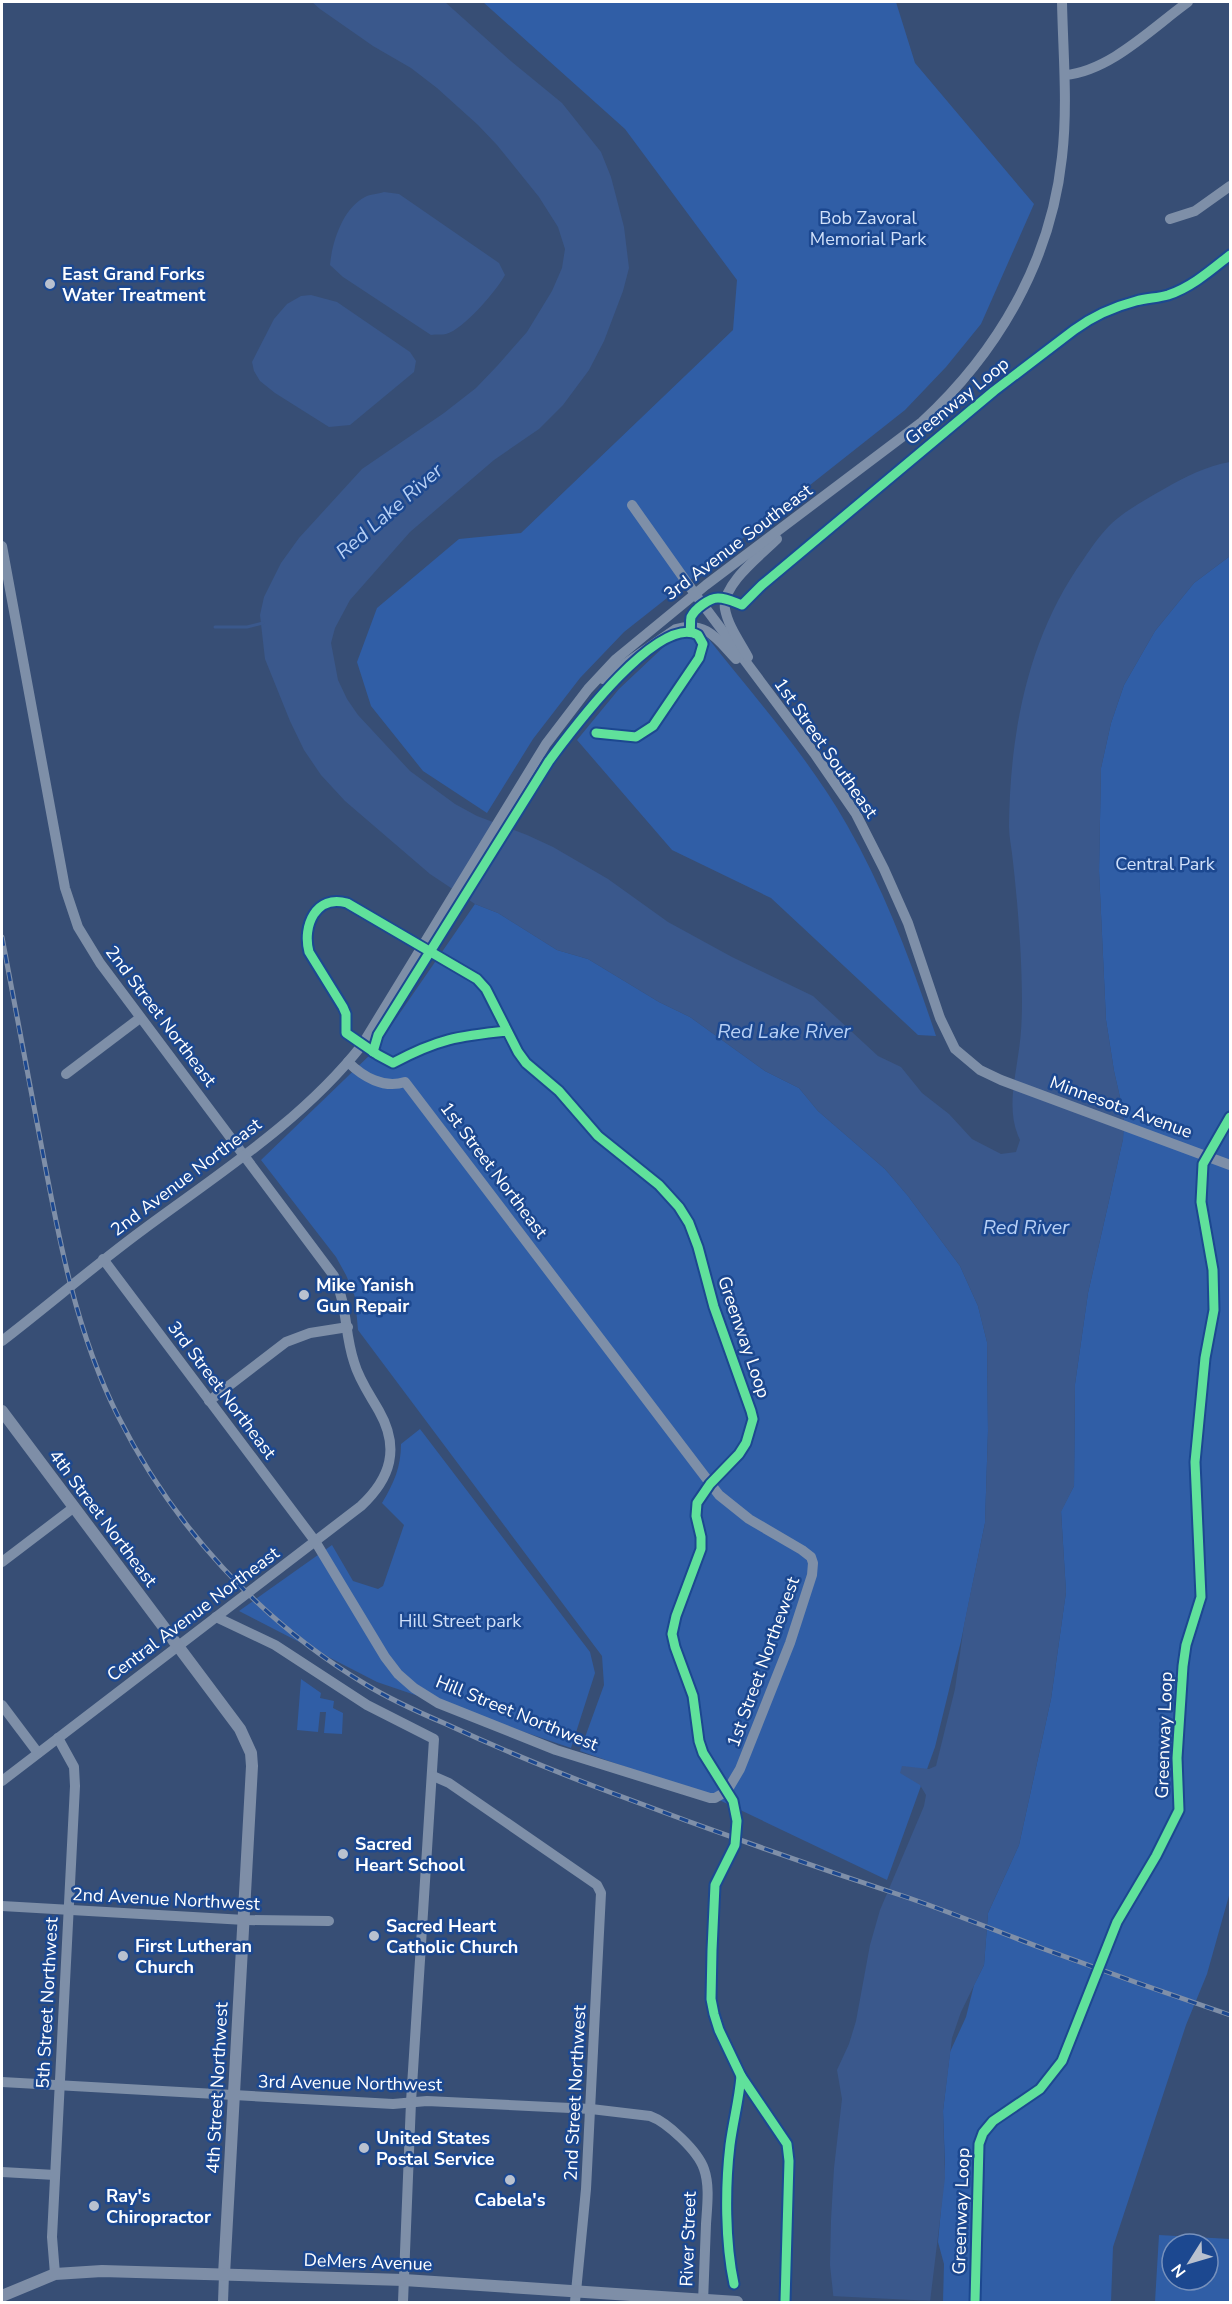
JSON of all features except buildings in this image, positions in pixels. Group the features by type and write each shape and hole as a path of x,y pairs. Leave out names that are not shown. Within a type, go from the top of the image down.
{"main road":[{"name":"4th Street Northeast","path":"2,1411 178,1646"},
{"name":"4th Street Northwest","path":"178,1646 240,1729 251,1753 252,1766 224,2275"},
{"name":"DeMers Avenue","path":"2,2296 55,2274 102,2271 404,2280 575,2297 737,2302"}],"street":[{"name":"3rd Avenue Southeast","path":"373,1023 546,744 588,689 695,594 922,422 971,372 1006,322 1033,271 1053,207 1062,156 1065,75 1062,2"},
{"path":"1065,75 1082,73 1103,64 1188,2"},
{"path":"1170,219 1195,212 1230,186"},
{"name":"1st Street Southeast","path":"632,505 856,814 908,923 947,1036 955,1048 980,1070 1000,1080"},
{"path":"765,688 725,612 725,598 730,587 801,514"},
{"name":"2nd Street Northeast","path":"2,546 68,899 89,946 140,1018 334,1276 342,1295 350,1348 357,1372 389,1433 390,1462"},
{"path":"630,653 676,628 701,627 710,633 765,688"},
{"path":"66,1074 140,1018"},
{"name":"2nd Avenue Northeast","path":"2,1341 103,1259 304,1108 362,1045 373,1023"},
{"name":"1st Street Northeast","path":"348,1062 356,1070 376,1081 394,1085 405,1082 719,1495 742,1514 811,1557"},
{"name":"Minnesota Avenue","path":"1000,1080 1230,1165"},
{"name":"3rd Street Northeast","path":"103,1259 315,1541"},
{"path":"209,1401 286,1342 310,1333 348,1327"},
{"name":"Central Avenue Northeast","path":"2,1781 373,1495 382,1482 390,1462"},
{"path":"2,1562 73,1508"},
{"name":"Hill Street Northwest","path":"315,1541 385,1657 398,1674 414,1688 438,1702 556,1750 710,1798"},
{"name":"1st Street Northewest","path":"710,1798 715,1798 727,1791 740,1769 790,1643 812,1575 811,1557"},
{"path":"216,1617 275,1644 367,1706 434,1739 411,2102 403,2302"},
{"path":"2,1705 38,1753"},
{"name":"5th Street Northwest","path":"55,2274 52,2237 75,1774 71,1760 58,1738"},
{"name":"2nd Street Northwest","path":"433,1776 448,1783 597,1885 601,1893 586,2189 575,2297"},
{"name":"2nd Avenue Northwest","path":"2,1906 245,1920 329,1921"},
{"name":"3rd Avenue Northwest","path":"2,2082 393,2104 411,2102 591,2109"},
{"name":"River Street","path":"591,2109 642,2114 657,2118 677,2135 704,2167 707,2187 703,2301"},
{"path":"2,2172 56,2175"},
{"name":"4th Street Northwest","path":"222,2302 224,2275"}],"green space":[{"name":"Bob Zavoral Memorial Park","path":"483,2 896,2 915,63 1034,204 981,324 946,367 905,410 624,632 580,678 533,739 487,813 423,771 371,706 357,662 377,608 459,539 521,533 733,330 737,280 625,129"},
{"name":"Central Park","path":"1230,556 1230,1892 1207,1974 1186,2025 1113,2247 1111,2302 943,2302 944,2264 938,2242 945,2164 943,2111 950,2052 966,2017 974,1985 984,1965 988,1913 1019,1845 1051,1699 1066,1592 1061,1511 1074,1486 1075,1384 1088,1293 1123,1139 1124,1115 1106,1020 1099,871 1101,768 1111,723 1124,685 1155,631 1194,583"},
{"path":"687,634 708,638 781,729 832,800 861,850 886,902 936,1036 918,1035 771,898 672,850 577,740 619,689 671,640"},
{"path":"475,904 498,913 557,950 588,959 659,1002 690,1017 765,1071 799,1088 818,1111 885,1169 908,1196 960,1266 978,1306 987,1342 988,1431 985,1523 961,1641 935,1747 887,1880 715,1798 580,1751 604,1685 602,1656 358,1330 355,1297 336,1257 261,1160 373,1052"},
{"name":"Hill Street park","path":"420,1429 590,1652 595,1673 571,1748 377,1682 239,1611 332,1545 353,1581 378,1589 383,1586 404,1525 382,1503 396,1475 401,1444"},
{"path":"301,1679 321,1693 320,1698 334,1701 333,1708 343,1713 342,1734 324,1733 326,1712 320,1712 318,1732 297,1730"},
{"path":"1159,2235 1160,2292 1220,2292 1220,2238 1230,2239 1230,2302 1155,2302"}],"water":[{"path":"312,2 445,2 562,103 601,152 611,177 624,227 629,268 604,341 589,370 563,405 539,429 494,460 410,532 350,600 335,628 331,643 338,680 347,699 358,715 410,771 455,804 477,816 553,847 608,879 668,922 732,957 813,996 878,1056 901,1067 922,1093 949,1114 972,1139 1001,1154 1016,1152 1020,1140 1013,1109 1022,1002 1017,896 1009,835 1010,791 1018,721 1036,653 1048,621 1064,590 1108,527 1134,506 1180,480 1204,469 1230,462 1230,556 1194,583 1155,631 1124,685 1111,723 1101,768 1099,871 1106,1020 1124,1115 1123,1139 1088,1293 1075,1384 1074,1486 1061,1512 1066,1592 1051,1699 1019,1845 988,1913 984,1965 961,2012 952,2038 943,2111 945,2178 930,2302 834,2302 830,2265 831,2220 842,2099 837,2070 856,2021 870,1945 880,1910 924,1806 926,1795 920,1785 900,1773 902,1766 929,1769 936,1766 955,1689 964,1625 985,1523 988,1431 987,1342 978,1306 960,1266 908,1196 885,1169 818,1111 799,1088 765,1071 690,1017 659,1002 588,959 557,950 498,913 475,904 430,874 345,801 321,775 304,750 265,659 260,615 264,597 281,563 299,538 362,469 444,413 476,388 498,365 527,332 552,291 562,268 565,249 558,227 539,197 478,125 411,68 373,46"},
{"path":"384,192 399,194 499,263 505,275 479,309 453,331 431,335 343,277 330,265 336,236 345,217 357,202 369,195"},
{"path":"311,295 337,302 410,352 416,361 414,372 350,425 329,427 275,393 260,381 254,371 252,362 274,319 287,304 301,296"}],"pier":[{"path":"831,2296 933,2301 831,2302"}],"waterway":[{"path":"215,627 247,627 263,623"}],"railway":[{"path":"2,937 62,1251 80,1319 103,1384 140,1457 165,1495 193,1533 255,1601 326,1659 365,1684 415,1710 549,1769 723,1834 926,1904 1067,1958 1230,2015"}],"cycle path":[{"name":"Greenway Loop","path":"690,632 691,617 703,604 718,598 742,605 762,585 994,391 1081,325 1119,306 1177,292 1201,278 1230,255"},
{"path":"373,1052 378,1035 549,761 576,726 616,679 661,641 681,633 698,635 703,644 699,658 653,726 636,737 596,733"},
{"name":"Greenway Loop","path":"507,1031 448,1040 393,1063 378,1055 346,1033 346,1014 343,1007 309,952 308,932 314,914 327,903 336,901 347,903 477,979 486,989 518,1052 526,1063 559,1091 598,1136 659,1185 679,1207 689,1223 698,1247 714,1307 753,1419 746,1443 739,1454 710,1484 697,1503 696,1516 701,1549 676,1616 672,1634 693,1696 699,1741 703,1753 733,1801 737,1821 735,1845 715,1885 711,1999 719,2030 741,2076 787,2144 789,2161 785,2302"},
{"name":"Greenway Loop","path":"975,2302 979,2144 983,2133 993,2121 1040,2089 1062,2061 1117,1922 1156,1856 1179,1810 1177,1758 1183,1666 1186,1645 1201,1597 1195,1462 1205,1358 1214,1310 1213,1270 1201,1202 1203,1164 1230,1117"},
{"path":"734,2284 727,2233 727,2179 741,2076"}],"place":[{"name":"East Grand Forks Water Treatment","path":"50,284"},
{"name":"Mike Yanish Gun Repair","path":"304,1295"},
{"name":"Sacred Heart School","path":"343,1854"},
{"name":"Sacred Heart Catholic Church","path":"374,1936"},
{"name":"First Lutheran Church","path":"123,1956"},
{"name":"United States Postal Service","path":"364,2148"},
{"name":"Cabela's","path":"510,2180"},
{"name":"Ray's Chiropractor","path":"94,2206"}],"water label":[{"name":"Red Lake River","path":"389,511"},
{"name":"Red Lake River","path":"784,1031"},
{"name":"Red River","path":"1026,1227"}]}
